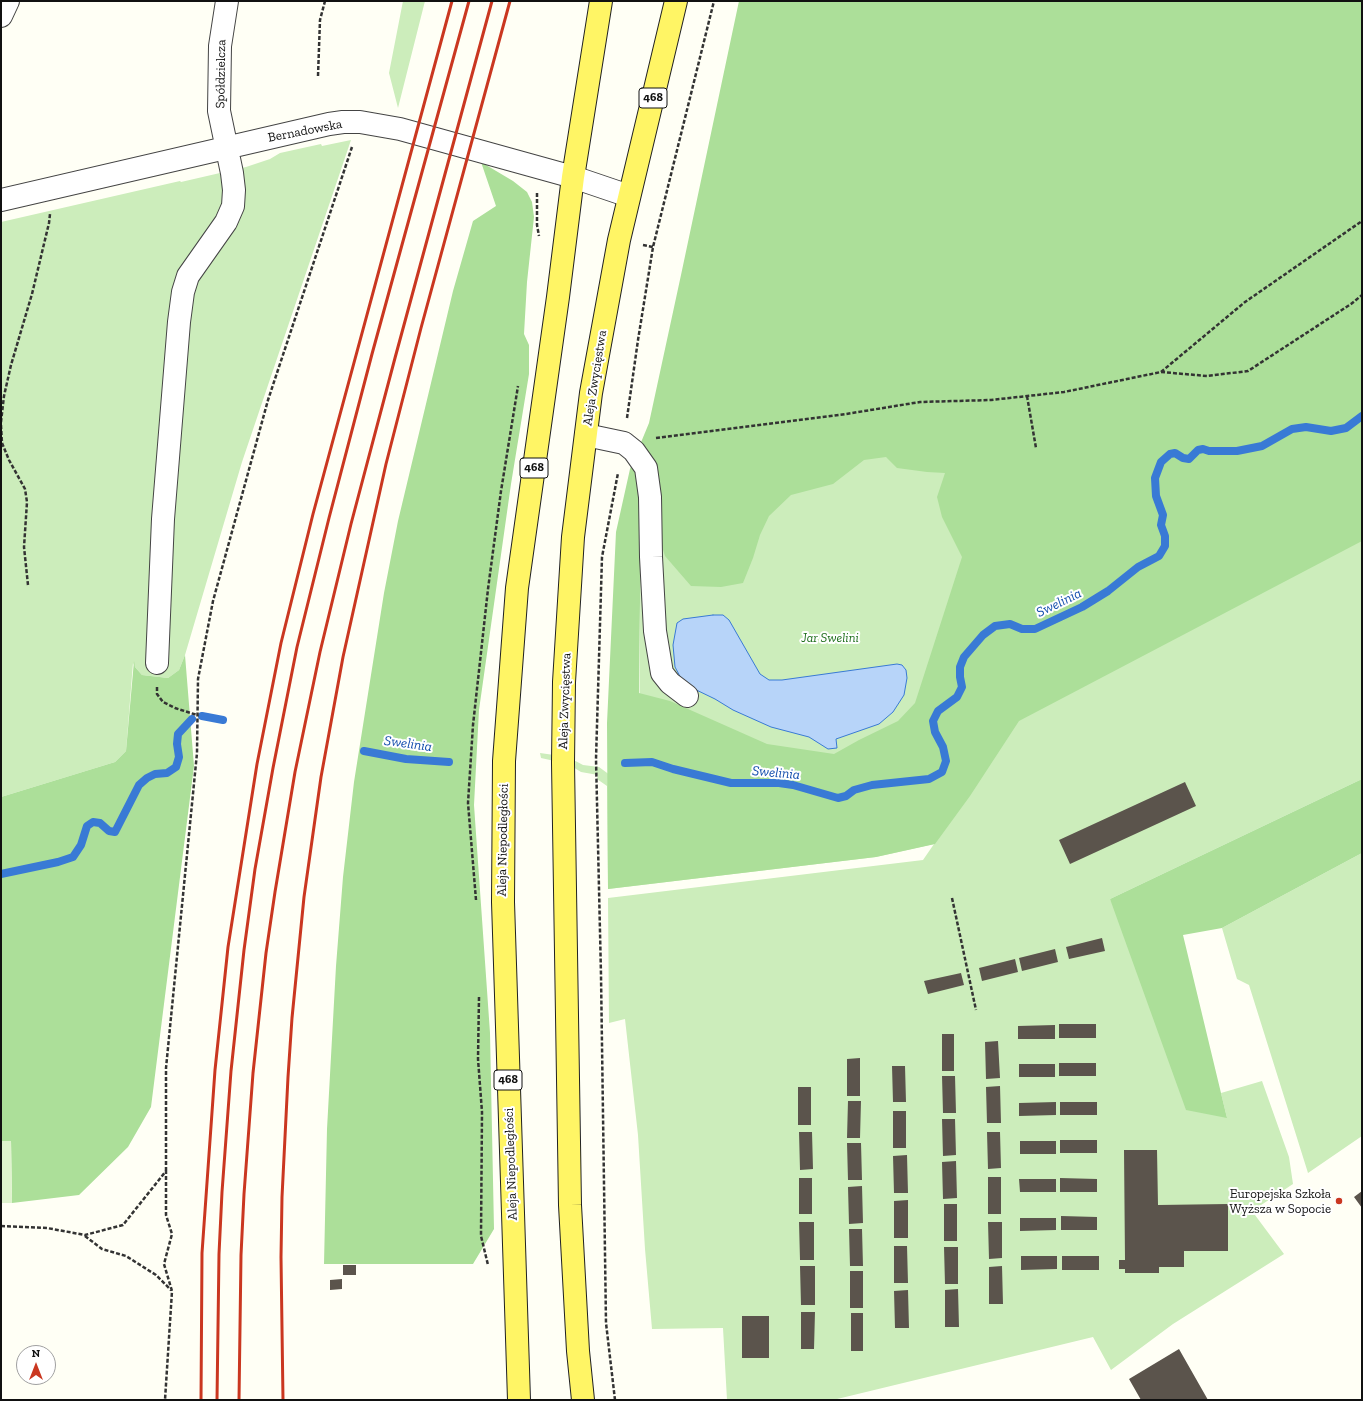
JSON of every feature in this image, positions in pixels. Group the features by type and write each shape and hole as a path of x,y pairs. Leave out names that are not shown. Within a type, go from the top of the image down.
{"main road":[{"name":"468","path":"574,176 601,1"},
{"name":"Aleja Zwycięstwa","path":"583,1400 578,1351 570,1205 563,763 564,682 573,537 591,393 614,267 629,196 676,1"},
{"name":"Aleja Niepodległości","path":"519,1400 503,902 504,761 517,588 574,176"}],"street":[{"path":"1,16 8,1"},
{"name":"Spółdzielcza","path":"157,663 163,519 179,322 183,292 188,276 226,222 233,206 234,190 232,173 219,111 220,46 227,1"},
{"name":"Bernadowska","path":"1,200 226,147 343,122 360,122 400,129 574,176 629,196"},
{"path":"586,435 624,443 634,451 646,468 650,497 651,556 655,631 662,673 670,683 686,696"}],"path":[{"path":"318,76 320,20 325,1"},
{"path":"615,1400 606,1322 602,991 596,759 602,557 624,443 638,340 653,247 714,1"},
{"path":"165,1400 172,1291 164,1264 172,1234 166,1215 166,1068 196,753 198,679 213,601 266,408 360,122"},
{"path":"28,585 24,547 27,502 24,489 2,443 1,424 4,396 11,365 32,294 50,223 52,188"},
{"path":"537,192 537,225"},
{"path":"1161,372 1244,302 1362,221"},
{"path":"624,443 846,414 920,402 991,400 1064,392 1161,372 1207,376 1248,371 1351,304 1362,295"},
{"path":"1027,396 1036,448"},
{"path":"157,663 157,694 163,702 175,708 197,715"},
{"path":"952,898 976,1010"},
{"path":"85,1236 123,1224 166,1171"},
{"path":"1,1226 46,1228 85,1236 102,1249 126,1256 156,1275 172,1291"}],"green space":[{"path":"403,1 425,1 398,108 389,73"},
{"path":"739,1 1362,1 1362,541 1019,721 970,796 935,844 876,857 608,889 607,723 616,532 630,469 649,423","holes":["886,457 897,468 945,473 937,497 942,517 962,557 915,703 898,721 834,754 767,744 670,701 639,693 641,510 657,531 665,556 691,586 721,587 743,583 760,535 769,516 791,495 833,484 864,460"]},
{"path":"351,140 242,462 185,655 179,670 168,678 142,675 133,663 126,751 115,762 1,797 1,222 246,167 270,159 280,153 321,144 322,146"},
{"path":"481,162 513,181 527,192 532,202 534,217 527,282 524,334 529,345 529,374 511,484 479,710 474,805 490,1033 494,1229 473,1264 324,1264 327,1129 336,966 343,877 354,782 384,593 398,521 453,291 473,221 496,206"},
{"name":"Jar Swelini","path":"1362,256 1362,779 1110,899 1227,1118 1221,1093 1262,1081 1289,1157 1293,1184 1252,1211 1284,1254 1173,1324 1111,1370 1093,1337 833,1400 727,1400 723,1328 652,1329 645,1249 638,1135 625,1019 609,1023 608,898 923,860 934,844 876,857 608,889 607,786 597,779 598,775 581,772 568,764 541,758 540,753 568,757 583,765 599,767 618,781 639,783 641,468"},
{"path":"185,655 194,766 151,1107 128,1147 79,1195 12,1203 11,1141 1,1141 1,797 115,762 126,751 134,661 135,667 142,675 168,678 179,670"},
{"path":"1362,779 1362,853 1222,928 1183,935 1227,1118 1186,1110 1110,899"},
{"path":"1362,853 1362,1136 1308,1173 1249,985 1237,979 1222,928"},
{"path":"1,1141 11,1141 12,1203 1,1203"}],"water":[{"path":"723,615 729,620 760,674 769,680 782,680 897,664 902,665 906,670 907,678 904,695 893,712 879,724 836,739 837,748 828,749 809,737 771,727 733,710 715,699 684,684 675,667 673,645 677,623 683,619"}],"building":[{"path":"1185,782 1196,806 1070,864 1059,840"},
{"path":"1102,938 1105,951 1069,959 1066,947"},
{"path":"1055,949 1058,962 1022,971 1019,958"},
{"path":"1015,959 1018,972 982,981 979,968"},
{"path":"961,973 964,985 928,994 924,981"},
{"path":"1059,1024 1096,1024 1096,1038 1059,1038"},
{"path":"1055,1025 1055,1039 1018,1039 1018,1026"},
{"path":"942,1034 954,1034 954,1071 942,1071"},
{"path":"998,1041 1000,1078 986,1079 985,1042"},
{"path":"860,1058 860,1096 847,1096 847,1059"},
{"path":"1059,1063 1096,1063 1096,1076 1059,1076"},
{"path":"1019,1064 1055,1064 1055,1077 1019,1077"},
{"path":"892,1066 905,1066 906,1102 893,1102"},
{"path":"942,1076 955,1076 956,1113 943,1113"},
{"path":"1000,1086 1001,1123 987,1123 986,1087"},
{"path":"798,1087 811,1087 811,1125 798,1125"},
{"path":"848,1101 861,1101 860,1138 847,1138"},
{"path":"1056,1102 1056,1115 1019,1116 1019,1103"},
{"path":"1060,1102 1097,1102 1097,1115 1060,1115"},
{"path":"893,1111 906,1111 906,1148 893,1148"},
{"path":"942,1119 955,1119 956,1155 943,1156"},
{"path":"799,1132 812,1132 813,1169 800,1170"},
{"path":"987,1132 1000,1132 1001,1168 988,1169"},
{"path":"1060,1140 1097,1140 1097,1153 1060,1153"},
{"path":"1020,1141 1056,1141 1056,1154 1020,1154"},
{"path":"847,1143 861,1143 862,1180 848,1180"},
{"path":"1124,1150 1157,1150 1158,1205 1228,1204 1228,1251 1184,1251 1184,1267 1159,1267 1159,1273 1125,1273 1125,1269 1119,1269 1119,1260 1125,1260"},
{"path":"907,1155 908,1193 894,1193 893,1156"},
{"path":"956,1161 957,1198 943,1199 942,1162"},
{"path":"988,1177 1001,1177 1001,1214 988,1214"},
{"path":"799,1178 812,1178 812,1214 799,1214"},
{"path":"1060,1178 1097,1179 1097,1192 1060,1192"},
{"path":"1019,1179 1056,1179 1056,1192 1020,1192"},
{"path":"862,1186 863,1223 849,1224 848,1187"},
{"path":"1362,1191 1362,1208 1354,1197"},
{"path":"908,1200 908,1238 894,1238 894,1201"},
{"path":"944,1204 957,1204 957,1241 944,1241"},
{"path":"1061,1216 1097,1217 1097,1230 1061,1230"},
{"path":"1020,1218 1056,1218 1056,1230 1020,1231"},
{"path":"799,1222 814,1222 814,1260 800,1260"},
{"path":"988,1222 1002,1222 1002,1258 989,1259"},
{"path":"849,1229 862,1229 863,1266 850,1266"},
{"path":"894,1246 907,1246 908,1283 894,1283"},
{"path":"944,1247 958,1247 958,1284 945,1284"},
{"path":"1021,1256 1057,1256 1057,1269 1021,1270"},
{"path":"1062,1256 1099,1256 1099,1270 1062,1270"},
{"path":"343,1265 356,1265 356,1275 343,1275"},
{"path":"800,1266 815,1266 815,1305 801,1305"},
{"path":"1002,1266 1003,1304 989,1304 989,1267"},
{"path":"850,1271 863,1271 863,1308 850,1308"},
{"path":"342,1279 342,1289 330,1290 330,1280"},
{"path":"958,1289 959,1327 945,1327 945,1290"},
{"path":"908,1290 909,1328 895,1328 894,1291"},
{"path":"801,1312 815,1312 814,1349 801,1349"},
{"path":"851,1313 863,1313 863,1351 851,1351"},
{"path":"742,1316 769,1316 769,1358 742,1358"},
{"path":"1179,1349 1208,1400 1141,1400 1129,1379"}],"waterway":[{"name":"Swelinia","path":"625,763 652,762 673,769 731,783 779,783 793,785 838,798 846,796 854,790 872,785 929,779 942,772 946,761 943,747 935,732 933,721 938,711 957,697 962,687 960,667 964,657 983,635 995,626 1010,624 1022,629 1035,629 1082,607 1108,591 1138,567 1159,556 1165,546 1165,536 1161,525 1163,515 1156,496 1155,478 1161,462 1170,454 1175,453 1183,458 1189,459 1198,450 1203,449 1209,451 1237,451 1262,446 1292,429 1306,427 1331,431 1346,428 1362,416"},
{"name":"Swelinia","path":"202,716 223,720"},
{"name":"Swelinia","path":"1,874 58,862 73,857 81,845 87,826 93,822 100,823 109,831 115,832 139,785 147,778 155,774 167,773 176,767 179,757 177,744 178,734 192,719"},
{"name":"Swelinia","path":"364,751 406,759 449,762"}],"railway":[{"path":"201,1400 202,1253 215,1070 228,947 257,764 281,643 313,514 452,1"},
{"path":"217,1400 219,1254 231,1071 244,950 255,869 273,768 297,647 329,518 372,354 469,1"},
{"path":"239,1400 241,1255 253,1073 266,953 295,772 320,652 351,524 492,1"},
{"path":"283,1400 281,1257 282,1197 288,1077 292,1018 304,897 321,777 343,657 386,464 421,328 510,1"}],"place":[{"name":"Europejska Szkoła Wyższa w Sopocie","path":"1339,1201"}]}
